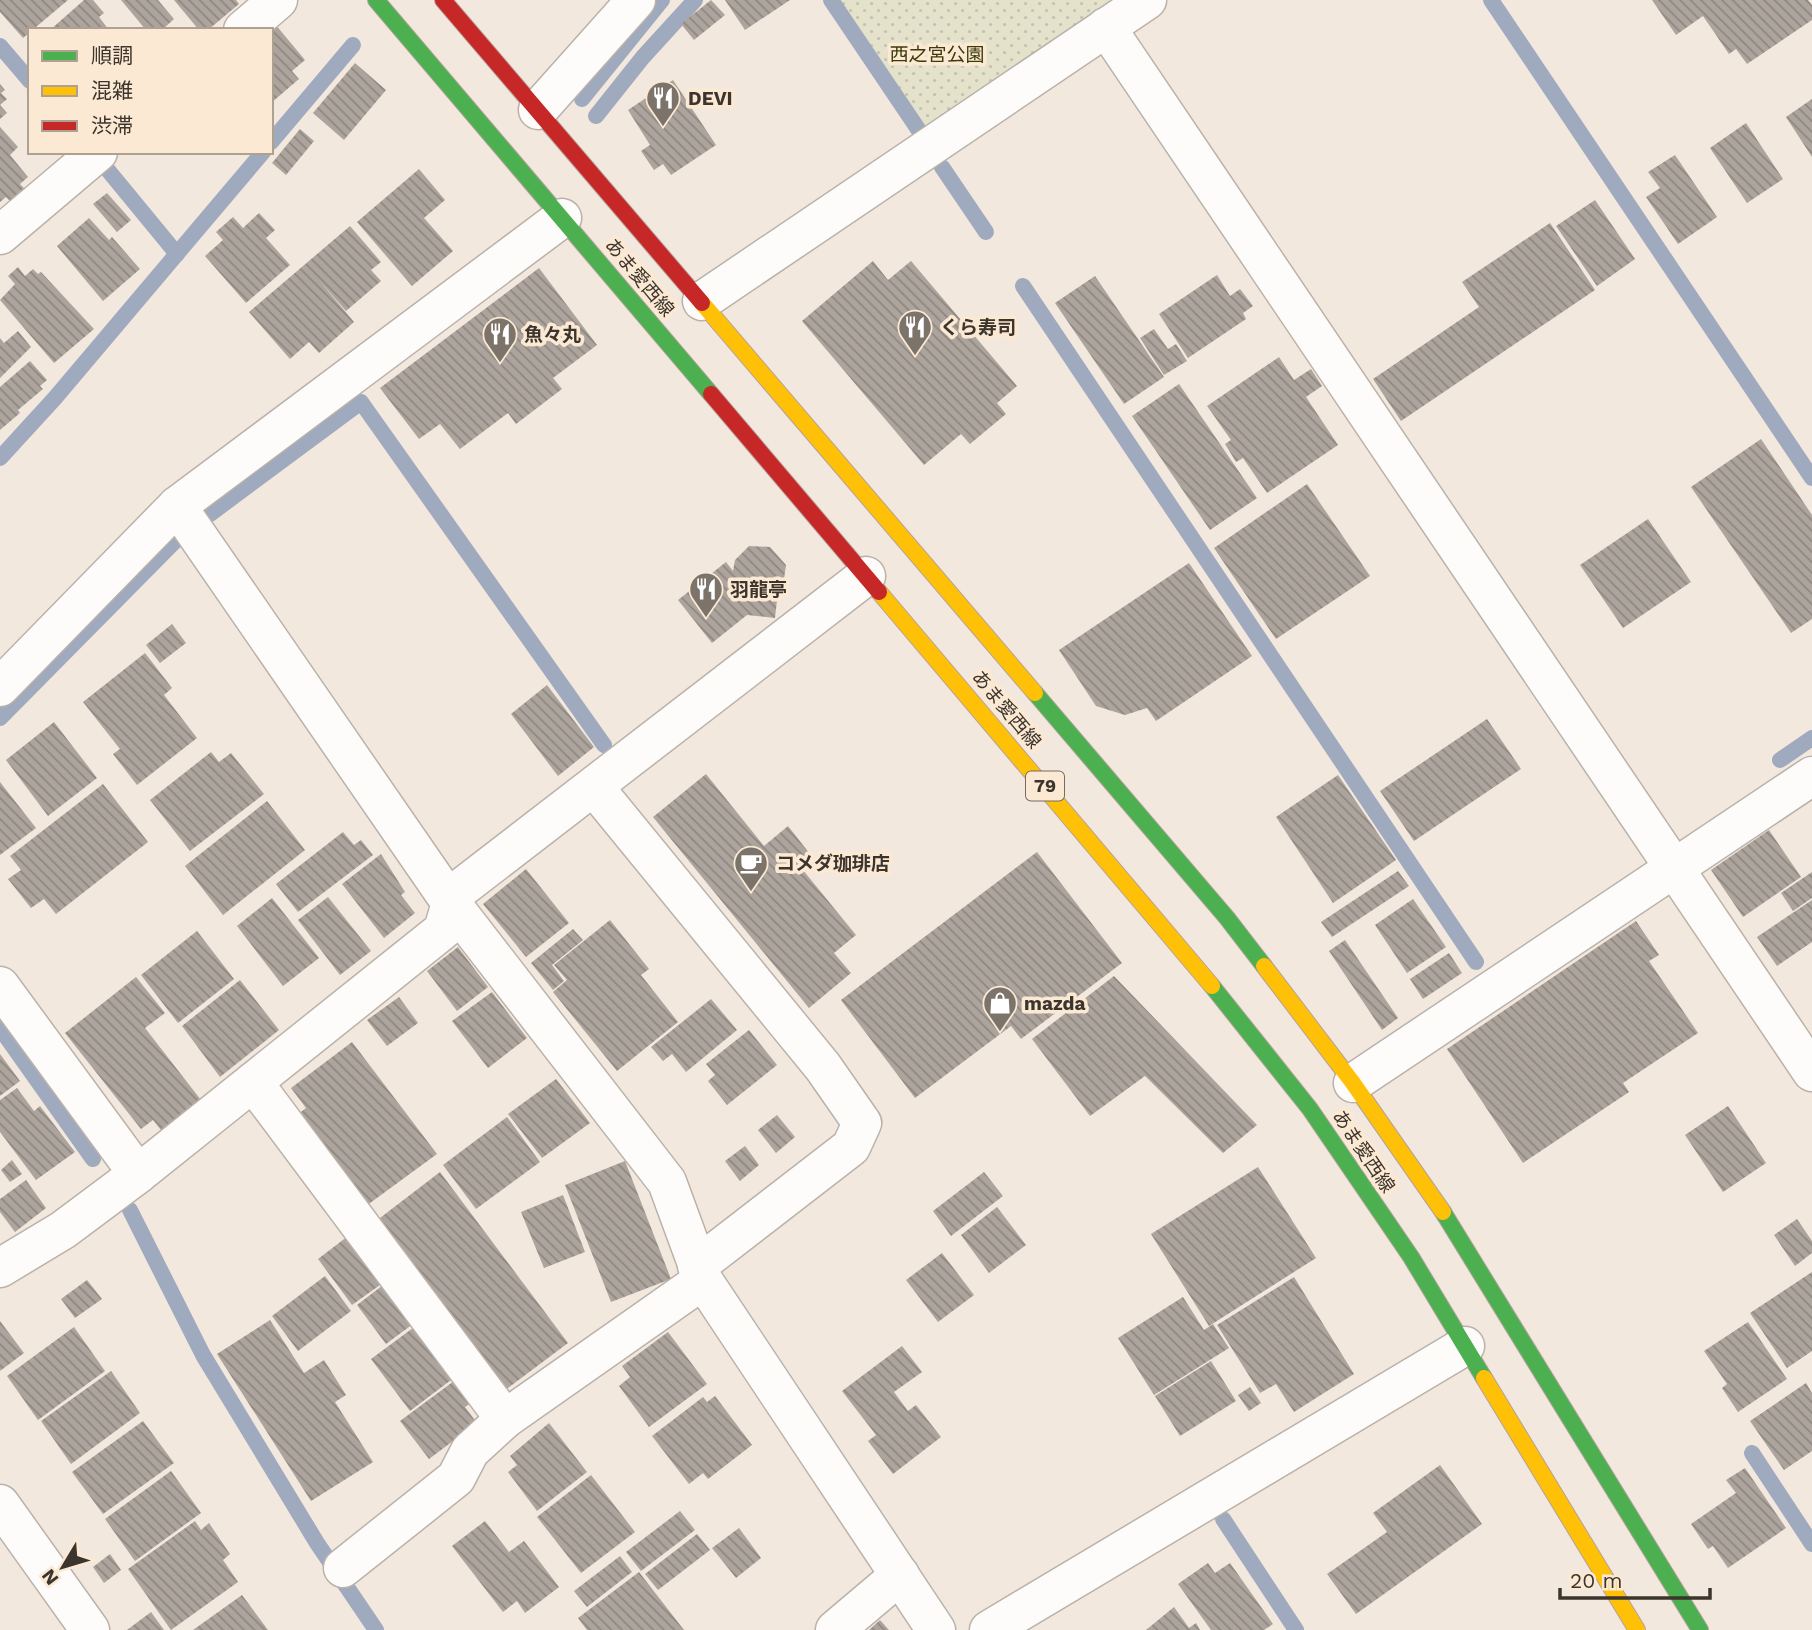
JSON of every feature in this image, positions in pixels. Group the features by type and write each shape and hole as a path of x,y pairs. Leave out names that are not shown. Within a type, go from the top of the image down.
{"main road":[{"name":"あま愛西線","path":"376,0 1188,955 1310,1108 1411,1257 1637,1630"},
{"name":"あま愛西線","path":"443,0 1227,918 1353,1083 1454,1229 1700,1630"}],"street":[{"path":"245,28 278,0"},
{"path":"538,110 636,0"},
{"path":"702,301 1147,0"},
{"path":"1106,27 1812,1072"},
{"path":"0,235 96,154"},
{"path":"0,687 177,506 562,218"},
{"path":"177,506 451,903 667,1182 700,1273 936,1630"},
{"path":"0,1268 63,1230 138,1174 443,930 451,903 460,889 866,576"},
{"path":"1353,1083 1812,776"},
{"path":"343,1568 456,1478 470,1451 505,1419 700,1273 851,1147 862,1123 823,1067 594,787"},
{"path":"0,986 138,1174"},
{"path":"253,1082 505,1419"},
{"path":"989,1630 1465,1346"},
{"path":"0,1504 90,1630"},
{"path":"835,1630 900,1575"}],"green space":[{"name":"西之宮公園","path":"834,0 1114,0 921,130"}],"building":[{"path":"0,0 68,0 35,28 28,28 28,34 23,38 0,12"},
{"path":"84,0 93,0 104,13 99,17 107,28 52,28"},
{"path":"121,0 158,0 174,19 164,28 144,28"},
{"path":"174,0 236,0 239,4 210,28 197,28"},
{"path":"711,0 725,15 694,40 681,24"},
{"path":"725,0 790,0 745,30"},
{"path":"1652,0 1808,0 1812,5 1812,20 1747,64 1736,49 1729,54 1703,16 1676,35"},
{"path":"275,24 305,60 292,71 299,79 273,101 273,28"},
{"path":"355,63 386,90 344,140 313,113"},
{"path":"673,80 716,145 671,175 663,164 654,170 641,151 650,145 628,110"},
{"path":"0,84 5,90 1,93 7,99 0,105"},
{"path":"1812,99 1812,157 1786,117"},
{"path":"0,105 7,113 0,119"},
{"path":"1746,123 1783,179 1747,203 1710,148"},
{"path":"0,127 18,147 10,155 28,177 20,184 26,190 11,202 6,197 0,202"},
{"path":"300,129 314,141 286,175 272,163"},
{"path":"1675,155 1717,217 1678,244 1646,197 1660,188 1648,172"},
{"path":"419,169 445,200 424,218 453,251 412,286 357,222"},
{"path":"107,193 131,220 117,232 93,204"},
{"path":"1595,200 1635,259 1597,286 1556,226"},
{"path":"259,213 275,230 266,238 290,265 246,303 205,256 223,240 216,232 233,217 243,228"},
{"path":"89,218 109,240 112,237 140,269 103,301 57,246"},
{"path":"1550,223 1595,290 1401,421 1373,379 1479,307 1462,282"},
{"path":"350,226 381,262 371,270 381,281 346,311 318,279 354,322 319,353 309,342 290,359 249,312"},
{"path":"873,261 888,280 911,261 1017,386 997,403 1006,414 970,444 961,434 924,465 802,321"},
{"path":"18,267 25,276 33,269 38,274 41,272 94,329 54,363 0,300 15,284 8,276"},
{"path":"539,268 597,345 553,378 562,389 516,424 508,413 460,449 440,424 419,439 380,388"},
{"path":"1217,275 1230,296 1240,289 1253,306 1243,313 1246,319 1188,358 1159,314"},
{"path":"1095,276 1164,377 1124,404 1055,303"},
{"path":"1154,329 1168,349 1176,344 1187,361 1164,375 1140,338"},
{"path":"18,331 31,347 0,378 0,338 4,343"},
{"path":"1279,357 1294,380 1311,369 1322,386 1306,397 1338,445 1267,493 1243,458 1236,462 1225,444 1231,440 1207,406"},
{"path":"30,361 47,380 40,386 43,389 0,430 0,387"},
{"path":"1179,384 1257,498 1210,530 1132,416"},
{"path":"1761,439 1812,515 1812,619 1791,633 1691,487"},
{"path":"1307,484 1370,576 1276,639 1214,548"},
{"path":"1648,519 1691,582 1623,628 1580,565"},
{"path":"749,546 770,547 786,565 783,586 778,591 775,618 747,615 712,643 678,600 726,562 733,571 735,560"},
{"path":"1189,563 1252,656 1156,721 1147,708 1125,715 1096,706 1059,650"},
{"path":"172,624 186,643 160,663 146,645"},
{"path":"145,653 172,688 164,695 197,738 137,785 113,754 120,749 83,702"},
{"path":"547,685 594,747 558,776 511,714"},
{"path":"1487,719 1521,769 1414,841 1380,791"},
{"path":"54,722 97,778 48,816 6,760"},
{"path":"211,752 219,762 231,753 264,794 190,851 150,800"},
{"path":"706,774 764,846 788,826 810,854 798,864 856,935 834,953 851,973 809,1008 653,817"},
{"path":"1338,775 1396,860 1333,903 1276,817"},
{"path":"0,782 36,828 0,855"},
{"path":"103,784 148,842 56,914 44,899 31,908 8,879 21,870 10,856"},
{"path":"267,801 305,850 223,915 185,866"},
{"path":"1769,830 1801,877 1743,917 1711,870"},
{"path":"343,832 354,845 361,840 373,855 298,912 276,884"},
{"path":"1037,852 1122,963 1021,1039 1011,1026 915,1098 841,1000"},
{"path":"381,854 405,892 401,895 415,913 384,938 342,884"},
{"path":"526,869 569,923 526,957 483,904"},
{"path":"1398,871 1409,886 1332,937 1321,922"},
{"path":"1812,872 1812,898 1793,911 1781,893"},
{"path":"328,897 371,951 340,975 298,920"},
{"path":"272,898 319,958 283,986 237,926"},
{"path":"1413,899 1446,947 1407,973 1375,925"},
{"path":"1812,900 1812,942 1777,966 1757,937"},
{"path":"610,920 649,969 641,975 678,1022 617,1071 553,992 567,980 554,965"},
{"path":"1636,921 1659,955 1649,961 1698,1033 1623,1083 1629,1092 1523,1163 1447,1049"},
{"path":"573,929 583,940 552,965 564,981 553,990 531,963"},
{"path":"197,931 234,979 178,1023 141,975"},
{"path":"1345,940 1398,1018 1382,1030 1329,951"},
{"path":"458,947 488,987 457,1011 427,971"},
{"path":"1449,953 1462,973 1423,999 1410,979"},
{"path":"1114,976 1257,1125 1223,1153 1145,1076 1090,1116 1032,1039"},
{"path":"136,977 165,1013 145,1028 201,1100 161,1130 153,1120 141,1129 65,1033"},
{"path":"240,980 279,1030 220,1077 182,1026"},
{"path":"492,992 527,1038 488,1068 452,1021"},
{"path":"399,997 418,1023 387,1046 367,1020"},
{"path":"711,999 737,1030 686,1072 672,1054 663,1061 651,1047"},
{"path":"749,1030 777,1065 727,1105 708,1081 715,1075 706,1064"},
{"path":"352,1042 437,1154 366,1206 297,1115 306,1108 291,1088"},
{"path":"0,1054 20,1081 0,1096"},
{"path":"556,1079 590,1123 542,1158 508,1114"},
{"path":"17,1088 34,1111 40,1106 75,1152 36,1180 0,1132 0,1100"},
{"path":"1728,1106 1766,1163 1723,1192 1685,1135"},
{"path":"777,1115 795,1137 776,1153 758,1130"},
{"path":"507,1117 540,1162 476,1209 443,1165"},
{"path":"745,1146 759,1165 740,1181 725,1161"},
{"path":"12,1160 22,1174 10,1182 1,1170"},
{"path":"625,1161 671,1279 611,1302 565,1185"},
{"path":"1258,1167 1316,1258 1209,1326 1151,1234"},
{"path":"440,1172 568,1343 504,1391 376,1221"},
{"path":"984,1172 1003,1196 951,1236 933,1211"},
{"path":"26,1180 46,1208 15,1232 0,1212 0,1199"},
{"path":"563,1195 585,1252 544,1268 521,1212"},
{"path":"997,1207 1026,1245 989,1273 961,1235"},
{"path":"1797,1219 1812,1241 1812,1253 1795,1266 1774,1235"},
{"path":"352,1233 387,1280 352,1305 318,1259"},
{"path":"942,1253 974,1295 938,1322 906,1280"},
{"path":"1812,1272 1812,1351 1787,1368 1750,1313"},
{"path":"325,1276 351,1311 298,1351 272,1316"},
{"path":"1294,1277 1354,1374 1294,1412 1276,1384 1260,1393 1217,1325"},
{"path":"87,1280 102,1299 75,1318 61,1299"},
{"path":"387,1282 417,1321 386,1344 357,1305"},
{"path":"1183,1297 1204,1330 1213,1324 1229,1348 1154,1395 1118,1338"},
{"path":"270,1320 304,1373 324,1360 346,1395 335,1402 373,1462 311,1501 217,1354"},
{"path":"0,1321 24,1353 0,1371"},
{"path":"421,1322 459,1374 410,1411 371,1359"},
{"path":"1748,1322 1787,1379 1738,1412 1722,1388 1727,1384 1704,1351"},
{"path":"74,1327 105,1371 38,1420 7,1376"},
{"path":"668,1332 707,1384 649,1427 619,1386 630,1377 622,1366"},
{"path":"902,1346 922,1372 894,1392 908,1411 916,1405 941,1437 893,1474 868,1441 876,1435 842,1391"},
{"path":"1211,1361 1236,1401 1180,1436 1155,1396"},
{"path":"111,1371 140,1413 71,1464 41,1421"},
{"path":"454,1381 471,1403 465,1407 477,1423 429,1459 400,1421"},
{"path":"1806,1383 1812,1393 1812,1451 1784,1470 1750,1421"},
{"path":"1250,1387 1261,1403 1249,1411 1238,1395"},
{"path":"715,1396 752,1445 708,1479 703,1473 689,1484 652,1436 703,1397 707,1402"},
{"path":"143,1421 174,1463 103,1514 72,1472"},
{"path":"549,1423 587,1472 537,1511 508,1472 517,1465 510,1456"},
{"path":"1440,1465 1482,1524 1356,1614 1327,1574 1387,1532 1373,1513"},
{"path":"1745,1468 1786,1528 1728,1568 1713,1546 1708,1549 1691,1524 1736,1493 1726,1480"},
{"path":"171,1471 201,1513 135,1561 105,1519"},
{"path":"591,1475 635,1532 581,1573 537,1517"},
{"path":"680,1511 695,1530 641,1571 626,1552"},
{"path":"195,1521 201,1530 209,1523 230,1554 223,1560 238,1582 171,1630 128,1569"},
{"path":"485,1521 509,1552 524,1541 559,1587 525,1613 517,1601 503,1612 452,1546"},
{"path":"739,1528 761,1558 736,1578 712,1548"},
{"path":"697,1534 710,1550 658,1590 645,1574"},
{"path":"110,1554 121,1570 104,1583 93,1567"},
{"path":"620,1556 632,1572 587,1607 574,1591"},
{"path":"1208,1563 1215,1573 1230,1563 1273,1624 1264,1630 1211,1630 1178,1584"},
{"path":"639,1572 684,1630 587,1630 578,1618"},
{"path":"242,1595 268,1630 193,1630"},
{"path":"1174,1607 1189,1628 1196,1623 1200,1630 1146,1630"},
{"path":"151,1612 164,1630 127,1630"},
{"path":"880,1620 889,1630 869,1630"}],"waterway":[{"path":"582,99 662,0"},
{"path":"596,116 643,57 695,0"},
{"path":"831,0 920,132"},
{"path":"1491,0 1812,478"},
{"path":"273,140 353,45"},
{"path":"0,46 28,79"},
{"path":"0,458 55,398 261,154"},
{"path":"942,167 986,232"},
{"path":"107,169 177,254"},
{"path":"1023,286 1476,962"},
{"path":"210,514 361,402 604,745"},
{"path":"0,718 178,538"},
{"path":"1780,760 1812,738"},
{"path":"0,1028 93,1159"},
{"path":"130,1210 203,1355 317,1543 376,1630"},
{"path":"1752,1453 1812,1544"},
{"path":"1223,1519 1296,1630"}],"traffic: fast":[{"path":"376,0 711,394"},
{"path":"1035,693 1227,918 1264,966"},
{"path":"1212,986 1310,1109 1411,1257 1484,1378"},
{"path":"1443,1212 1700,1630"}],"traffic: slow":[{"path":"702,303 1035,693"},
{"path":"879,592 1212,986"},
{"path":"1264,966 1353,1083 1443,1212"},
{"path":"1484,1378 1637,1630"}],"traffic: jam":[{"path":"443,0 702,303"},
{"path":"711,394 879,592"}],"place":[{"name":"DEVI","path":"663,128"},
{"name":"くら寿司","path":"915,357"},
{"name":"魚々丸","path":"500,364"},
{"name":"羽龍亭","path":"706,619"},
{"name":"コメダ珈琲店","path":"751,893"},
{"name":"mazda","path":"1000,1033"}]}
